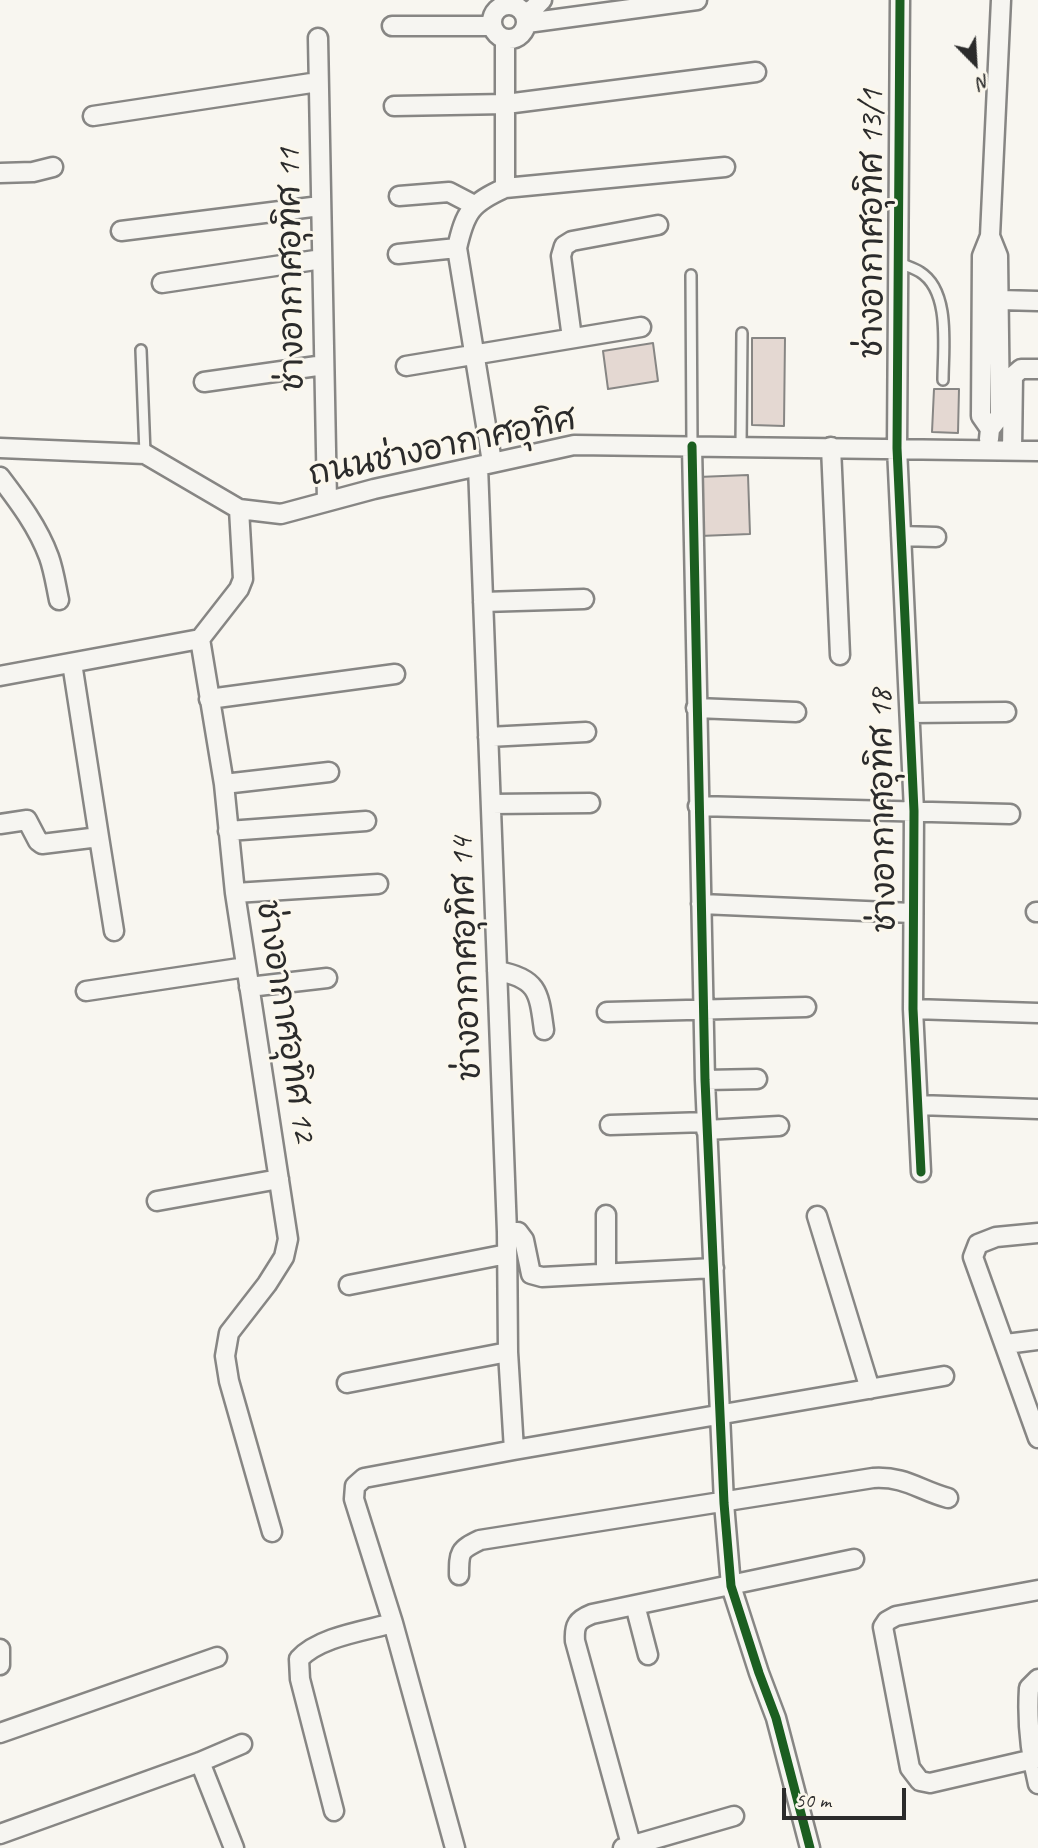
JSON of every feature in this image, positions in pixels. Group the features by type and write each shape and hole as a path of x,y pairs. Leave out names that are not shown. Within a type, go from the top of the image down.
{"street":[{"path":"526,18 517,6 498,4 492,16 492,26 497,35 505,39 515,38 523,32 526,18 542,0"},
{"path":"526,18 697,0"},
{"name":"ช่างอากาศอุทิศ 13/1","path":"897,448 900,0"},
{"path":"990,429 981,416 982,256 990,236 1001,0"},
{"path":"392,26 492,26"},
{"name":"ช่างอากาศอุทิศ 11","path":"317,38 327,501"},
{"path":"505,39 505,188"},
{"path":"394,106 506,104 756,72"},
{"path":"93,116 318,82"},
{"path":"0,173 33,172 53,167"},
{"path":"398,254 457,248 466,219 474,205 505,188 725,167"},
{"path":"399,196 449,192 474,205"},
{"path":"121,231 320,206"},
{"path":"572,338 561,256 564,246 572,241 658,225"},
{"path":"988,450 990,429 999,416 998,256 990,236"},
{"name":"ช่างอากาศอุทิศ 14","path":"457,248 474,355 485,464 483,603 508,1254 508,1352 514,1450"},
{"path":"162,283 322,259"},
{"path":"1000,300 1038,301"},
{"path":"406,366 641,327"},
{"path":"204,382 324,365"},
{"path":"1012,450 1013,376 1021,369 1038,369"},
{"name":"ถนนช่างอากาศอุทิศ","path":"0,448 145,454 239,509 281,514 574,444 1038,451"},
{"path":"692,446 706,1126 724,1503 731,1586 758,1673 776,1718 810,1848"},
{"path":"831,447 840,655"},
{"name":"ช่างอากาศอุทิศ 18","path":"897,448 914,811 912,913 921,1172"},
{"path":"0,477 30,517 42,539 50,559 59,600"},
{"path":"0,676 200,639 239,589 243,579 239,509"},
{"path":"901,536 936,537"},
{"path":"483,603 583,599"},
{"name":"ช่างอากาศอุทิศ 12","path":"200,639 224,784 248,987 288,1239 284,1257 229,1333 226,1356 229,1381 272,1532"},
{"path":"72,663 114,931"},
{"path":"209,699 395,674"},
{"path":"696,708 796,712"},
{"path":"910,713 1006,712"},
{"path":"488,737 586,732"},
{"path":"224,784 329,772"},
{"path":"491,804 590,803"},
{"path":"698,806 1010,814"},
{"path":"0,824 27,820 42,844 99,837"},
{"path":"228,831 366,821"},
{"path":"235,893 378,884"},
{"path":"701,904 912,913"},
{"path":"86,991 246,967"},
{"path":"497,971 512,973 534,988 539,995 544,1030"},
{"path":"248,987 327,978"},
{"path":"607,1012 703,1007 806,1007"},
{"path":"914,1009 1038,1013"},
{"path":"705,1080 757,1079"},
{"path":"918,1105 1038,1109"},
{"path":"610,1125 779,1126"},
{"path":"157,1201 279,1179"},
{"path":"606,1214 606,1273"},
{"path":"817,1216 870,1389"},
{"path":"507,1233 517,1232 524,1240 531,1274 542,1277 714,1268"},
{"path":"1038,1233 996,1237 978,1244 973,1257 1038,1438"},
{"path":"349,1285 508,1254"},
{"path":"1006,1344 1038,1340"},
{"path":"347,1383 508,1352"},
{"path":"455,1848 393,1623 354,1499 355,1486 365,1478 514,1450 944,1376"},
{"path":"459,1575 459,1557 464,1548 480,1540 890,1477 948,1498"},
{"path":"734,1816 629,1847 575,1641 574,1627 579,1619 592,1614 854,1559"},
{"path":"1035,1759 930,1783 920,1781 914,1776 910,1768 883,1628 887,1620 896,1616 1038,1590"},
{"path":"635,1605 648,1655"},
{"path":"334,1811 300,1679 299,1658 307,1650 324,1642 393,1623"},
{"path":"0,1649 0,1665"},
{"path":"0,1733 217,1657"},
{"path":"1038,1679 1029,1688 1027,1712 1038,1784"},
{"path":"0,1834 200,1762 242,1744"},
{"path":"200,1762 234,1848"}],"lane":[{"path":"900,263 921,272 935,286 942,304 943,380"},
{"path":"691,275 692,446"},
{"path":"741,446 742,333"},
{"path":"141,349 145,454"}],"building":[{"path":"752,338 785,338 784,426 752,425"},
{"path":"653,343 658,381 608,389 603,351"},
{"path":"934,389 959,389 958,433 932,432"},
{"path":"748,475 750,534 700,536 698,477"}],"cycle path":[{"path":"900,0 897,448 914,811 913,1009 921,1172"},
{"path":"692,446 705,1080 724,1503 731,1586 776,1718 810,1848"}]}
